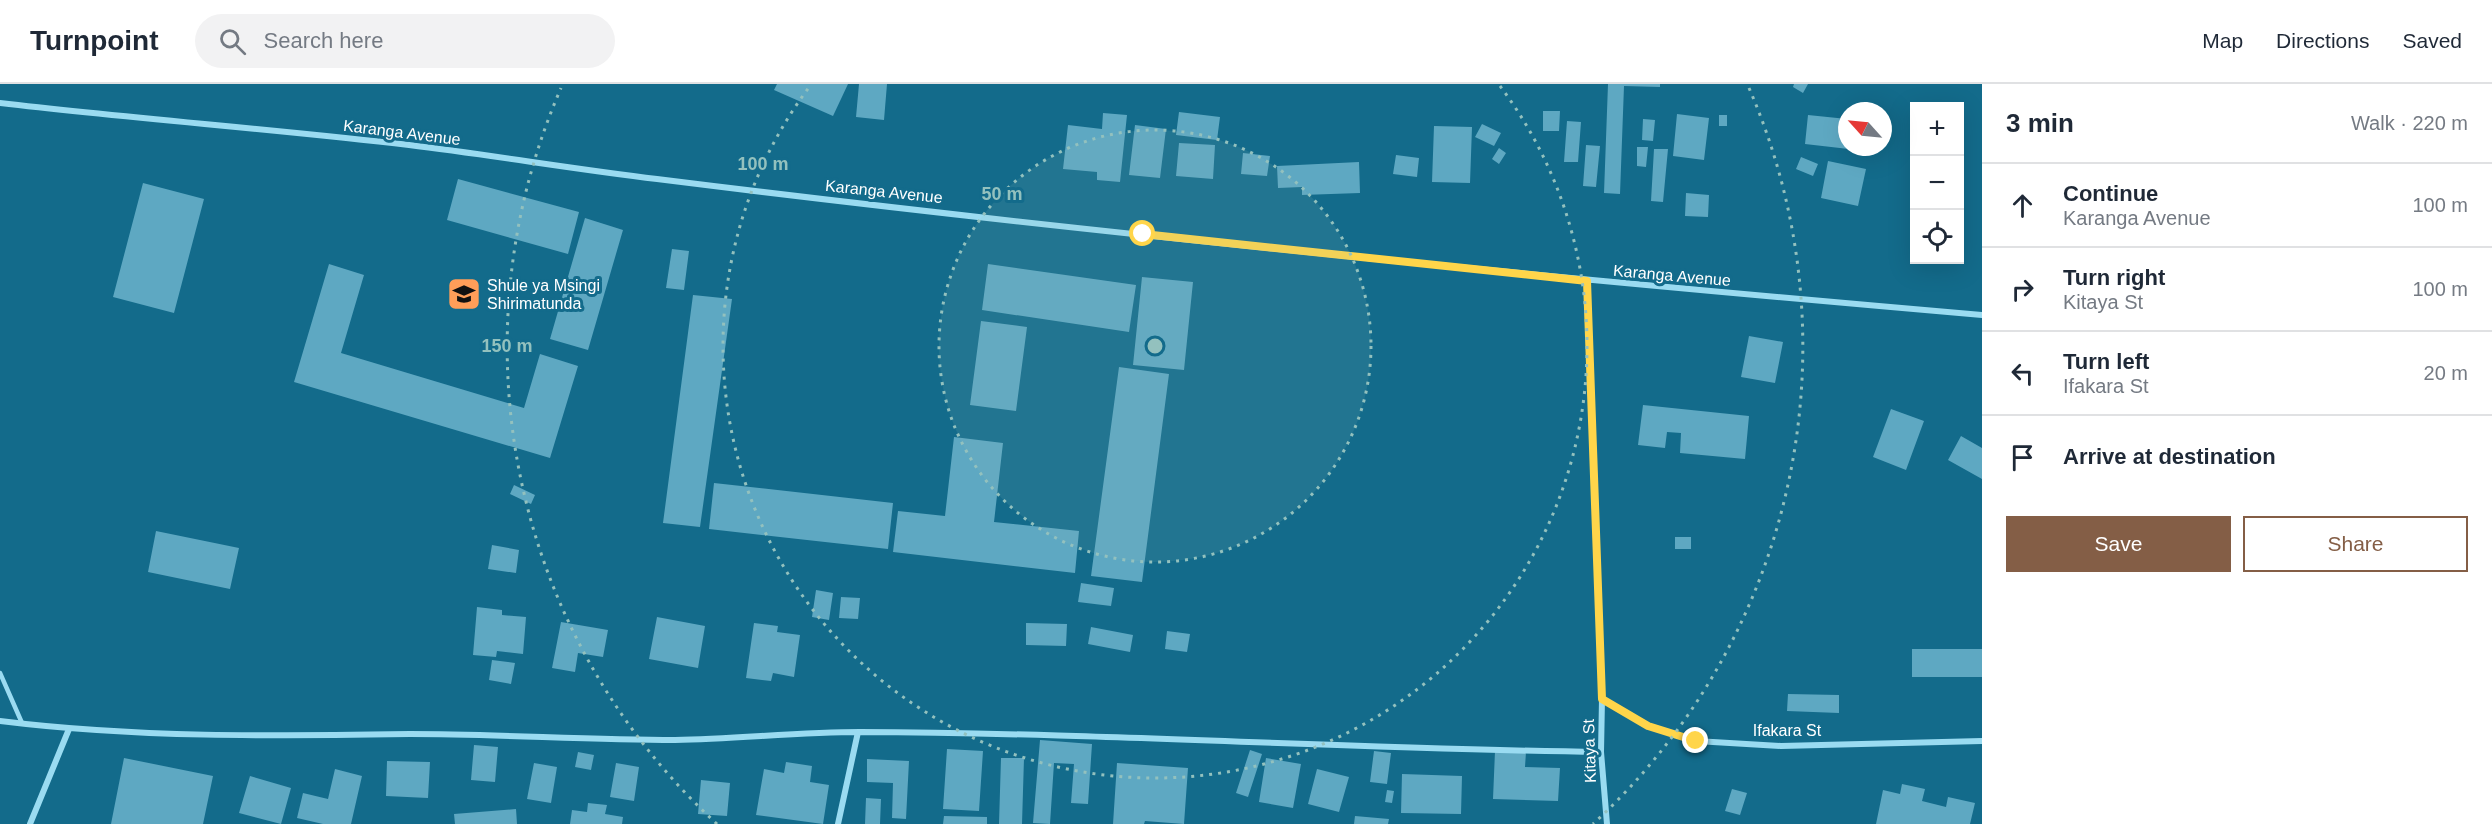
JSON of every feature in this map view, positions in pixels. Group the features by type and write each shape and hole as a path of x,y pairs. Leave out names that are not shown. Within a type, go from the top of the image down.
{"street":[{"name":"Karanga Avenue","path":"0,102 113,116 408,145 656,179 1587,281 1982,315"},
{"name":"Kitaya St","path":"1587,281 1602,699 1601,752 1607,824"},
{"name":"Ifakara St","path":"1602,699 1648,726 1696,741 1781,746 1982,741"},
{"path":"0,721 69,729 248,736 460,734 676,740 858,732 1230,741 1443,750 1601,752"},
{"path":"30,824 69,729"},
{"path":"838,824 858,732"}],"lane":[{"path":"0,673 22,723"}],"building":[{"path":"777,84 848,84 833,116 774,90"},
{"path":"859,84 887,84 884,120 856,117"},
{"path":"1608,84 1660,84 1660,87 1624,86 1620,194 1604,193"},
{"path":"1794,84 1808,84 1803,93 1793,87"},
{"path":"1543,111 1560,111 1559,131 1543,131"},
{"path":"1179,112 1220,117 1217,140 1176,135"},
{"path":"1103,113 1127,115 1120,182 1097,180 1097,172 1063,169 1068,125 1102,129"},
{"path":"1677,114 1709,118 1704,160 1673,156"},
{"path":"1719,115 1727,115 1727,126 1719,126"},
{"path":"1808,115 1838,118 1838,148 1805,144"},
{"path":"1643,119 1655,120 1653,141 1642,140"},
{"path":"1567,121 1581,122 1578,162 1564,162"},
{"path":"1482,124 1501,133 1494,146 1475,137"},
{"path":"1135,125 1166,129 1160,178 1129,175"},
{"path":"1434,126 1472,127 1470,183 1432,182"},
{"path":"1179,143 1215,145 1213,179 1176,176"},
{"path":"1586,145 1600,146 1596,187 1583,186"},
{"path":"1637,147 1648,147 1646,167 1637,166"},
{"path":"1499,148 1506,153 1499,164 1492,159"},
{"path":"1654,149 1668,149 1663,202 1651,201"},
{"path":"1243,153 1270,156 1267,176 1241,174"},
{"path":"1396,155 1419,158 1417,177 1393,174"},
{"path":"1801,157 1818,164 1813,176 1796,169"},
{"path":"1828,161 1866,169 1858,206 1821,198"},
{"path":"1359,162 1360,193 1302,195 1302,187 1278,188 1277,166"},
{"path":"458,179 579,212 568,254 447,220"},
{"path":"143,183 204,199 174,313 113,297"},
{"path":"1686,193 1709,195 1708,217 1685,216"},
{"path":"585,218 623,230 588,350 550,339"},
{"path":"672,249 689,251 684,290 666,288"},
{"path":"329,264 364,275 341,353 524,408 540,354 578,366 550,458 294,382"},
{"path":"988,264 1136,285 1129,332 982,310"},
{"path":"1142,277 1193,282 1184,370 1133,365"},
{"path":"693,295 732,299 700,527 663,523"},
{"path":"981,321 1027,327 1016,411 970,405"},
{"path":"1749,336 1783,342 1775,383 1741,377"},
{"path":"1119,367 1169,374 1142,582 1091,576"},
{"path":"1643,405 1749,416 1745,459 1680,453 1681,433 1667,432 1665,448 1638,445"},
{"path":"1891,409 1924,421 1906,470 1873,457"},
{"path":"1961,436 1982,448 1982,479 1948,460"},
{"path":"954,437 1003,443 994,522 1079,531 1075,573 893,552 898,511 945,516"},
{"path":"714,483 893,503 888,549 709,529"},
{"path":"514,485 535,495 531,504 510,494"},
{"path":"156,531 239,548 230,589 148,572"},
{"path":"1675,537 1691,537 1691,549 1675,549"},
{"path":"492,545 519,550 516,573 488,569"},
{"path":"1081,583 1114,588 1111,606 1078,602"},
{"path":"816,590 833,593 829,620 812,617"},
{"path":"841,597 860,598 858,619 839,618"},
{"path":"477,607 502,610 502,615 526,617 523,654 497,651 496,657 473,655"},
{"path":"657,617 705,626 698,668 649,659"},
{"path":"561,622 608,630 603,657 578,653 575,672 552,668"},
{"path":"754,623 778,626 777,632 800,635 794,677 773,673 771,681 746,678"},
{"path":"1026,623 1067,624 1066,646 1026,645"},
{"path":"1091,627 1133,635 1130,652 1088,644"},
{"path":"1167,631 1190,634 1187,652 1165,649"},
{"path":"1912,649 1982,649 1982,677 1912,677"},
{"path":"492,660 515,663 511,684 489,680"},
{"path":"1788,694 1839,695 1839,713 1787,711"},
{"path":"1040,740 1092,744 1088,804 1071,803 1074,764 1054,763 1050,824 1033,823"},
{"path":"474,745 498,747 495,782 471,780"},
{"path":"947,749 983,751 979,811 943,809"},
{"path":"1250,750 1262,754 1248,797 1236,793"},
{"path":"1374,751 1391,753 1387,784 1370,782"},
{"path":"1495,751 1526,752 1525,767 1560,768 1558,801 1493,799"},
{"path":"578,752 594,755 591,770 575,767"},
{"path":"124,758 213,776 203,824 111,824"},
{"path":"1001,758 1024,758 1022,824 999,824"},
{"path":"1266,758 1301,764 1293,808 1259,802"},
{"path":"867,759 909,761 906,819 892,818 893,783 867,782"},
{"path":"387,761 430,762 428,798 386,796"},
{"path":"786,762 812,766 810,782 829,785 823,824 756,815 764,769 784,773"},
{"path":"534,763 557,767 551,803 527,799"},
{"path":"616,763 639,767 634,801 610,797"},
{"path":"1117,763 1188,768 1184,824 1145,821 1144,824 1113,824"},
{"path":"335,769 362,776 351,824 323,824 297,818 303,793 328,799"},
{"path":"1317,769 1349,777 1339,812 1308,804"},
{"path":"1402,774 1462,776 1461,814 1401,813"},
{"path":"250,776 291,788 281,824 239,813"},
{"path":"701,780 730,783 727,816 698,814"},
{"path":"1902,784 1925,789 1922,801 1946,807 1948,797 1975,803 1970,824 1876,824 1883,790 1900,794"},
{"path":"1732,789 1747,793 1740,815 1725,811"},
{"path":"1387,790 1394,791 1392,803 1385,802"},
{"path":"866,798 881,799 880,824 865,824"},
{"path":"588,803 607,805 605,814 623,817 622,824 570,824 572,810 587,812"},
{"path":"516,809 517,824 455,824 454,814"},
{"path":"944,816 987,817 987,824 943,824"},
{"path":"1355,816 1389,819 1388,824 1354,824"}],"place":[{"name":"Shule ya Msingi Shirimatunda","path":"464,294"}],"route":[{"path":"1143,234 1587,281 1602,699 1648,726 1696,741"}]}
